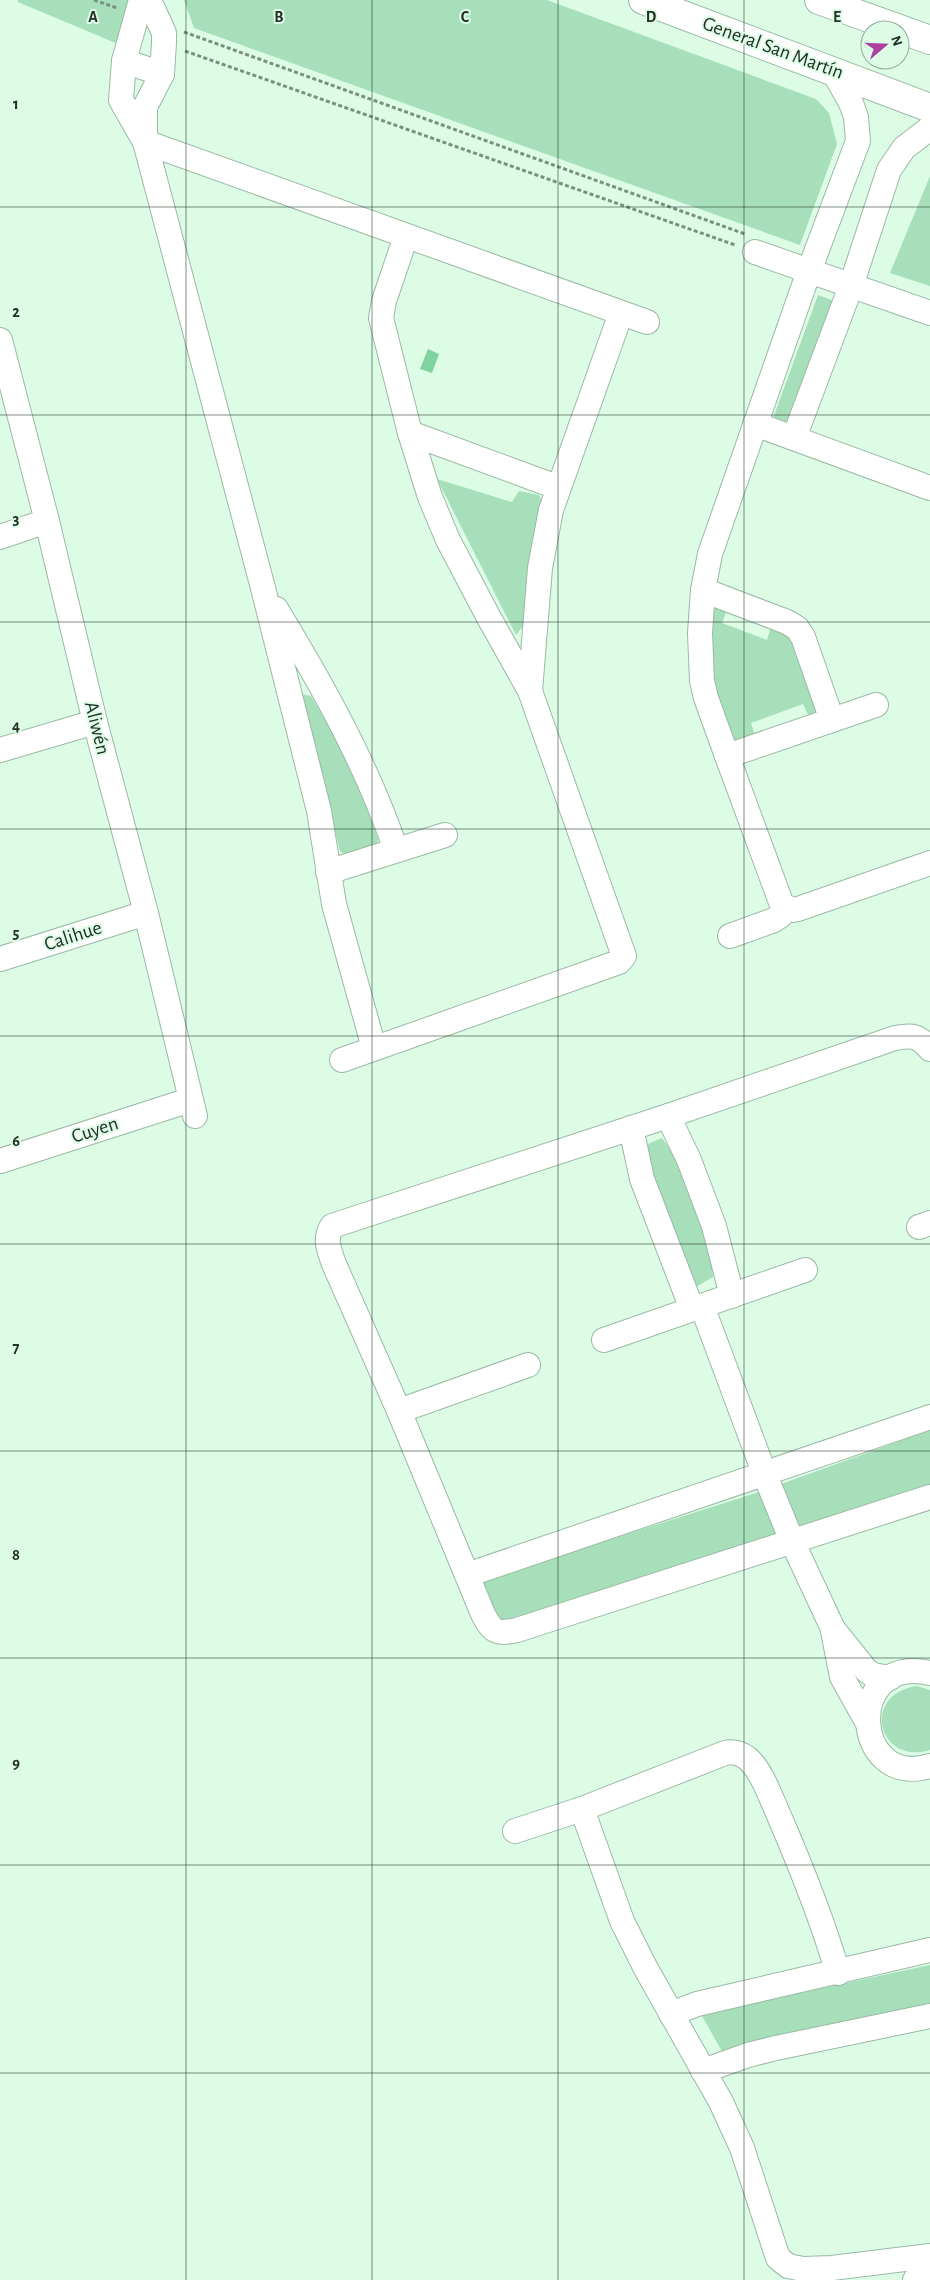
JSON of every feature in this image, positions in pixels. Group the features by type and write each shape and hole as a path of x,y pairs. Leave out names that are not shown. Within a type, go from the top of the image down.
{"main road":[{"name":"General San Martín","path":"643,0 828,68 930,108"},
{"path":"819,0 930,40"}],"street":[{"path":"142,5 162,33 162,74 146,107 145,142"},
{"path":"142,5 124,61 121,100 145,142 263,588 319,811 334,904 374,1048"},
{"path":"124,61 162,74"},
{"path":"828,68 845,90 851,103 856,117 858,141 809,271 710,554 703,590 700,633 702,681 706,698 779,900 787,908 798,909 930,863"},
{"path":"794,438 851,286 889,170 904,148 930,128"},
{"path":"145,142 647,322"},
{"path":"342,1060 619,962 623,959 624,953 530,691 448,540 430,497 410,433 381,318 384,301 406,236"},
{"path":"752,244 809,271 930,312"},
{"path":"530,691 540,568 557,487 620,313"},
{"name":"Aliwén","path":"0,340 47,521 94,722 146,913 192,1108"},
{"path":"755,424 930,488"},
{"path":"410,433 557,487"},
{"path":"0,537 47,521"},
{"path":"263,588 347,733 382,806 396,850"},
{"path":"703,590 787,622 797,628 806,644 832,720"},
{"path":"727,756 876,705"},
{"path":"0,750 94,722"},
{"path":"328,872 445,835"},
{"path":"730,936 774,920 787,908"},
{"name":"Calihue","path":"0,959 146,913"},
{"path":"930,1049 921,1038 909,1035 895,1038 668,1116 332,1226 327,1233 328,1246 334,1264 490,1627 497,1632 517,1630 930,1497"},
{"name":"Cuyen","path":"0,1161 192,1108"},
{"path":"668,1116 689,1160 714,1226 732,1296"},
{"path":"631,1128 642,1179 792,1541 833,1629 866,1670 873,1674 890,1678"},
{"path":"604,1340 805,1270"},
{"path":"398,1411 528,1365"},
{"path":"467,1575 930,1417"},
{"path":"833,1629 842,1678 866,1720"},
{"path":"926,1770 902,1767 882,1756 869,1736 866,1720 867,1711 873,1696 890,1678 906,1672 930,1673"},
{"path":"515,1830 582,1809 725,1753 734,1752 746,1758 768,1791 825,1928 838,1973"},
{"path":"582,1809 622,1921 671,2014 722,2102 742,2148 759,2195 772,2244 783,2262 796,2268 832,2268 930,2256"},
{"path":"671,2014 697,2004 838,1973 930,1950"},
{"path":"703,2071 748,2055 930,2016"},
{"path":"915,2280 930,2278"}],"path":[{"path":"94,0 142,5"},
{"path":"162,33 752,244"},
{"path":"162,33 752,244"}],"shaded area":[{"path":"18,0 131,0 118,44 18,2"},
{"path":"184,0 547,0 816,99 829,113 837,144 800,245 194,28"},
{"path":"930,176 930,286 890,273"},
{"path":"818,295 837,302 791,428 772,421"},
{"path":"428,349 439,354 432,373 420,369"},
{"path":"437,479 512,502 519,491 539,495 543,503 527,621 516,635"},
{"path":"716,608 727,610 722,623 767,640 771,626 791,636 817,712 809,717 803,704 751,723 755,736 739,741 732,738 711,679 711,611"},
{"path":"300,694 311,696 349,761 378,839 377,846 347,856 340,851"},
{"path":"662,1138 682,1166 708,1228 713,1277 694,1288 674,1242 643,1146"},
{"path":"930,1430 930,1491 499,1625 480,1581 762,1491"},
{"path":"917,1686 930,1690 930,1750 912,1752 898,1748 888,1739 883,1727 882,1714 888,1702 899,1692"},
{"path":"930,1965 930,2007 724,2055 701,2014"}]}
